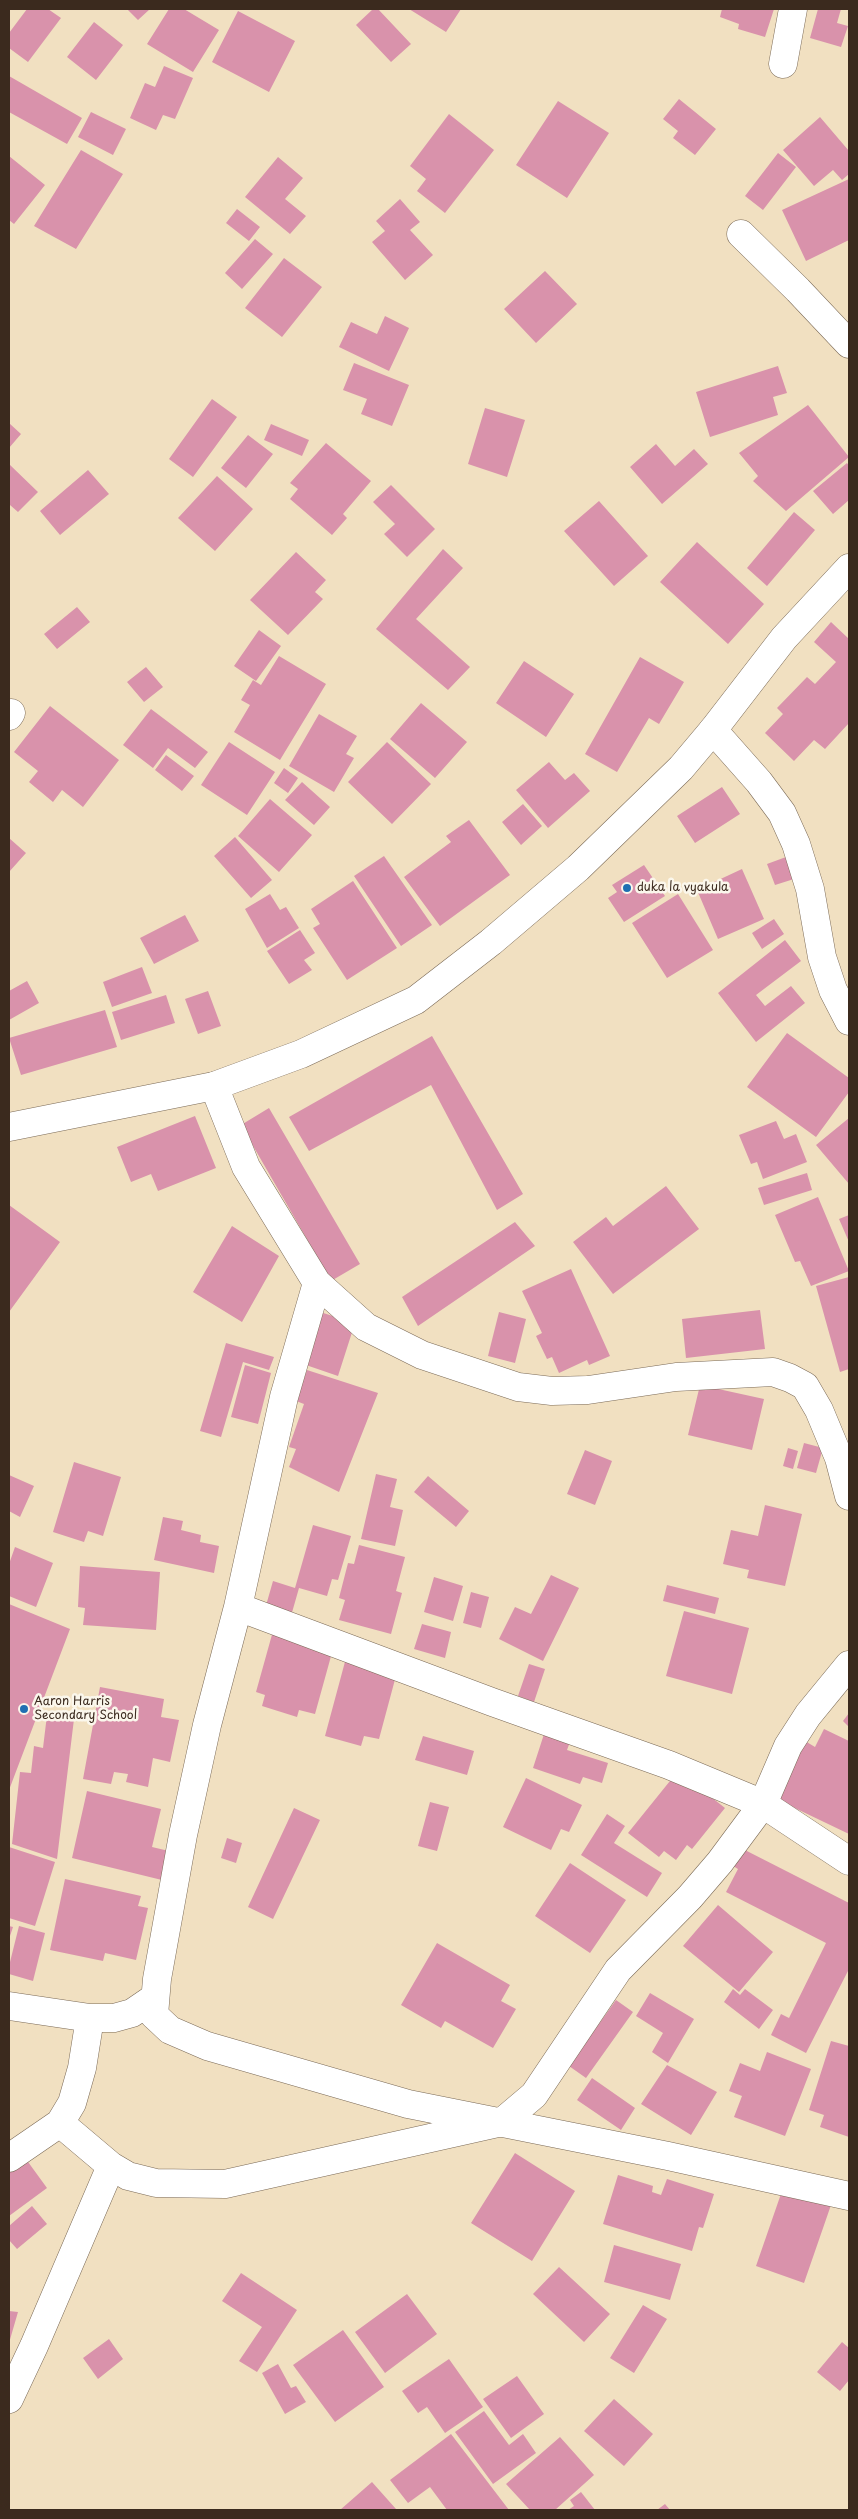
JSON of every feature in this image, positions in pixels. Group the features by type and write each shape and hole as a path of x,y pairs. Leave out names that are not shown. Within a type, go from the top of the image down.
{"street":[{"path":"783,64 793,9"},
{"path":"741,234 849,344"},
{"path":"9,1126 214,1086 301,1054 416,1000 491,942 578,868 681,768 784,638 849,568"},
{"path":"713,730 759,782 782,813 796,844 810,889 822,957 833,990 849,1021"},
{"path":"214,1086 246,1167 317,1283 366,1327 395,1342 451,1366 518,1387 552,1391 588,1390 676,1377 773,1372 805,1386 819,1410 839,1458 849,1496"},
{"path":"317,1283 284,1397 238,1607 207,1725 183,1835 154,1998 154,2015 170,2030 207,2046 408,2104 502,2122 849,2196"},
{"path":"238,1607 669,1765 763,1804 849,1861"},
{"path":"60,2124 110,2166 128,2176 156,2183 225,2184 502,2122 534,2095 618,1970 690,1897 763,1804 788,1746 808,1715 849,1665"},
{"path":"9,2006 90,2018 114,2018 132,2013 154,1998"},
{"path":"9,2158 60,2124 72,2103 82,2068 90,2018"},
{"path":"9,2399 34,2346 110,2166"}],"building":[{"path":"27,9 48,9 61,18 28,62 9,48 9,33"},
{"path":"127,9 150,9 138,20"},
{"path":"169,9 184,9 219,30 193,72 147,44"},
{"path":"373,9 378,9 411,44 391,62 356,25"},
{"path":"409,9 461,9 446,32"},
{"path":"722,9 774,9 765,37 738,29 739,24 720,17"},
{"path":"818,9 841,9 837,23 848,26 841,47 810,38"},
{"path":"238,11 295,41 269,92 212,62"},
{"path":"94,22 123,45 96,80 67,57"},
{"path":"164,66 193,78 175,119 163,115 156,130 130,118 145,83 155,87"},
{"path":"9,76 82,118 67,144 9,112"},
{"path":"679,99 716,129 695,155 673,138 678,131 663,119"},
{"path":"558,101 609,133 567,198 516,165"},
{"path":"91,112 126,129 113,155 78,137"},
{"path":"449,114 494,150 445,213 417,191 426,179 410,166"},
{"path":"820,117 849,151 849,174 842,180 833,170 814,186 783,150"},
{"path":"81,150 123,174 76,249 34,226"},
{"path":"778,153 796,167 763,210 745,196"},
{"path":"9,156 45,185 14,224 9,220"},
{"path":"278,157 303,178 285,199 306,216 290,234 245,197"},
{"path":"849,179 849,240 806,261 782,210"},
{"path":"400,199 420,222 410,230 433,255 405,280 372,242 385,231 376,221"},
{"path":"237,209 260,227 249,241 226,223"},
{"path":"255,239 273,254 242,289 225,273"},
{"path":"284,258 322,287 282,337 245,308"},
{"path":"545,271 577,304 536,343 504,309"},
{"path":"385,316 409,328 389,371 339,347 351,322 377,334"},
{"path":"354,363 409,385 392,426 361,414 367,399 343,390"},
{"path":"778,366 787,393 773,397 778,415 710,437 696,392"},
{"path":"212,399 237,417 193,477 169,459"},
{"path":"808,405 849,457 786,511 753,481 758,476 739,453"},
{"path":"485,408 525,420 507,477 468,464"},
{"path":"9,423 21,434 9,448"},
{"path":"271,424 309,440 302,456 264,440"},
{"path":"248,435 273,454 246,488 221,468"},
{"path":"326,443 371,481 343,514 347,518 332,535 290,499 298,489 290,483"},
{"path":"656,444 675,466 694,449 708,464 662,504 630,467"},
{"path":"847,463 849,466 849,500 833,514 813,491"},
{"path":"9,464 38,492 18,512 10,505 9,507"},
{"path":"88,470 109,494 60,535 40,511"},
{"path":"217,476 253,509 215,551 178,518"},
{"path":"391,485 435,529 407,557 384,534 395,524 373,502"},
{"path":"599,501 648,556 614,586 564,531"},
{"path":"794,512 815,530 767,586 747,568"},
{"path":"697,542 764,604 728,644 660,582"},
{"path":"443,549 463,568 416,619 470,667 448,690 376,629"},
{"path":"296,552 326,580 315,592 323,599 288,635 250,600"},
{"path":"77,607 90,622 57,649 44,634"},
{"path":"831,622 849,639 849,723 825,749 814,740 794,761 765,733 783,714 777,708 807,677 815,684 836,662 814,642"},
{"path":"259,630 281,646 256,681 234,666"},
{"path":"279,656 326,684 280,760 234,732 250,705 241,700 253,680 261,685"},
{"path":"640,657 684,682 659,724 649,718 617,772 585,754"},
{"path":"524,661 574,694 546,737 496,703"},
{"path":"146,667 163,687 144,702 127,682"},
{"path":"421,703 467,742 435,778 390,739"},
{"path":"50,706 119,760 83,807 62,790 53,802 29,782 38,771 14,752"},
{"path":"151,709 208,752 195,768 168,748 153,768 123,745"},
{"path":"319,714 357,736 346,754 354,758 334,792 289,766"},
{"path":"229,742 275,772 247,815 201,785"},
{"path":"387,742 431,784 392,824 348,782"},
{"path":"166,755 194,776 182,791 155,770"},
{"path":"549,762 565,780 574,773 590,791 548,828 516,790"},
{"path":"284,768 298,778 288,793 274,783"},
{"path":"302,782 330,807 314,825 285,800"},
{"path":"722,787 740,814 695,843 677,816"},
{"path":"270,799 312,835 279,872 238,836"},
{"path":"523,804 542,826 521,845 502,822"},
{"path":"469,820 510,875 440,926 404,877 451,842 446,836"},
{"path":"235,837 272,880 251,898 214,856"},
{"path":"9,838 26,853 9,872"},
{"path":"384,856 432,925 401,946 354,876"},
{"path":"786,857 794,879 775,885 767,864"},
{"path":"644,865 665,896 624,922 608,898 617,892 612,885"},
{"path":"742,869 764,919 718,939 697,890"},
{"path":"353,881 397,948 347,980 313,928 320,924 311,909"},
{"path":"270,894 280,910 286,907 299,928 267,948 245,909"},
{"path":"678,894 713,950 667,978 632,923"},
{"path":"185,915 199,941 154,964 140,938"},
{"path":"774,919 784,934 762,949 752,933"},
{"path":"300,930 315,953 304,960 312,970 289,984 267,951"},
{"path":"785,940 801,961 756,995 765,1006 791,986 805,1003 756,1042 718,993"},
{"path":"142,967 152,993 112,1007 103,982"},
{"path":"27,981 39,1003 9,1020 9,991"},
{"path":"208,991 221,1026 198,1034 185,999"},
{"path":"166,995 175,1023 121,1040 112,1012"},
{"path":"105,1010 117,1047 21,1075 9,1038"},
{"path":"787,1033 849,1078 849,1092 816,1137 747,1087"},
{"path":"432,1036 523,1194 497,1210 431,1085 309,1151 289,1117"},
{"path":"269,1108 360,1264 331,1281 241,1125"},
{"path":"195,1116 216,1168 158,1191 151,1174 131,1182 117,1147"},
{"path":"849,1118 849,1184 816,1145"},
{"path":"776,1121 784,1139 796,1134 807,1162 763,1179 757,1162 751,1164 739,1135"},
{"path":"807,1173 812,1190 764,1205 758,1188"},
{"path":"666,1186 699,1229 613,1294 573,1242 606,1217 613,1226"},
{"path":"818,1197 849,1271 811,1286 800,1261 795,1262 775,1215"},
{"path":"9,1205 60,1242 9,1312"},
{"path":"849,1215 849,1242 839,1219"},
{"path":"515,1222 535,1246 418,1326 402,1297"},
{"path":"232,1226 279,1256 242,1322 193,1292"},
{"path":"571,1269 610,1356 589,1365 587,1360 559,1373 552,1357 547,1359 536,1336 542,1333 522,1291"},
{"path":"849,1277 849,1369 840,1372 816,1286"},
{"path":"760,1310 765,1349 686,1358 682,1319"},
{"path":"320,1312 355,1323 338,1376 303,1364"},
{"path":"499,1312 526,1319 515,1363 488,1356"},
{"path":"226,1343 274,1357 269,1370 243,1362 221,1437 200,1431"},
{"path":"245,1365 271,1373 258,1424 231,1417"},
{"path":"307,1370 378,1393 339,1492 289,1467 296,1449 289,1447 304,1404 296,1401"},
{"path":"700,1385 764,1399 752,1450 688,1435"},
{"path":"804,1443 823,1448 816,1473 797,1468"},
{"path":"788,1448 798,1451 793,1469 783,1466"},
{"path":"585,1450 612,1461 595,1505 567,1494"},
{"path":"74,1462 121,1477 103,1536 88,1531 84,1542 53,1532"},
{"path":"376,1474 397,1479 390,1507 403,1510 395,1546 361,1539"},
{"path":"9,1475 34,1486 20,1517 9,1511"},
{"path":"428,1476 469,1511 456,1527 414,1492"},
{"path":"765,1505 802,1514 785,1586 747,1578 749,1570 723,1564 731,1530 758,1536"},
{"path":"163,1517 183,1521 181,1530 201,1535 200,1542 219,1546 214,1573 154,1560"},
{"path":"313,1525 351,1536 338,1580 332,1579 327,1596 299,1588 291,1616 265,1609 273,1581 295,1588"},
{"path":"359,1545 405,1557 396,1591 402,1593 391,1634 339,1620 345,1600 339,1598 348,1563 354,1564"},
{"path":"15,1547 53,1563 36,1607 9,1596 9,1564"},
{"path":"80,1566 160,1572 156,1630 83,1625 85,1608 78,1607"},
{"path":"551,1575 579,1588 543,1661 499,1639 515,1607 531,1614"},
{"path":"434,1577 463,1586 453,1621 424,1612"},
{"path":"667,1585 719,1598 715,1614 663,1601"},
{"path":"471,1592 489,1597 481,1628 463,1623"},
{"name":"Aaron Harris Secondary School","path":"9,1604 70,1629 9,1790"},
{"path":"684,1611 749,1628 732,1694 666,1676"},
{"path":"422,1624 451,1632 445,1658 414,1649"},
{"path":"273,1631 333,1649 315,1714 299,1710 297,1717 262,1706 265,1695 256,1692"},
{"path":"346,1658 397,1672 379,1739 364,1736 361,1746 325,1736"},
{"path":"529,1664 545,1669 534,1702 518,1696"},
{"path":"100,1687 164,1699 161,1717 179,1720 170,1762 153,1758 148,1787 126,1782 128,1774 114,1772 111,1784 83,1779"},
{"path":"849,1713 849,1727 843,1721"},
{"path":"47,1715 74,1719 57,1859 12,1844 20,1772 31,1773 34,1746 43,1748"},
{"path":"824,1729 849,1741 849,1834 776,1799 805,1741 815,1747"},
{"path":"545,1731 571,1739 567,1750 608,1763 602,1783 583,1777 580,1784 533,1768"},
{"path":"423,1736 474,1751 467,1775 415,1760"},
{"path":"678,1771 725,1808 692,1849 687,1845 676,1860 664,1851 659,1857 628,1833"},
{"path":"526,1778 582,1805 569,1832 561,1829 551,1850 503,1827"},
{"path":"87,1791 161,1809 152,1847 173,1852 166,1881 72,1858"},
{"path":"430,1802 449,1807 437,1851 418,1846"},
{"path":"294,1808 320,1820 273,1919 248,1907"},
{"path":"607,1814 625,1826 614,1843 662,1873 647,1897 581,1855"},
{"path":"227,1838 242,1843 236,1863 221,1858"},
{"path":"9,1847 55,1862 35,1926 9,1918"},
{"path":"739,1847 849,1903 849,1969 806,2053 771,2035 781,2014 789,2018 826,1943 726,1892 738,1869 730,1864"},
{"path":"570,1863 626,1900 590,1953 535,1916"},
{"path":"65,1879 141,1896 138,1906 148,1908 136,1960 105,1953 103,1961 50,1950"},
{"path":"718,1905 773,1952 739,1992 683,1946"},
{"path":"9,1926 13,1927 9,1939"},
{"path":"19,1926 45,1933 33,1981 9,1974 9,1966"},
{"path":"437,1943 510,1985 501,2001 516,2009 493,2048 445,2021 441,2028 401,2005"},
{"path":"733,1989 740,1995 745,1989 773,2010 759,2029 724,2002"},
{"path":"650,1993 694,2019 668,2063 652,2052 663,2033 636,2016"},
{"path":"616,2000 633,2012 586,2078 569,2066"},
{"path":"831,2041 849,2046 849,2137 820,2127 824,2115 809,2110"},
{"path":"767,2052 811,2069 785,2136 734,2117 742,2096 729,2091 740,2063 760,2071"},
{"path":"667,2065 717,2092 691,2135 641,2104"},
{"path":"592,2078 635,2108 621,2130 577,2100"},
{"path":"515,2153 575,2191 532,2261 471,2223"},
{"path":"23,2155 47,2188 9,2216 9,2165"},
{"path":"618,2175 653,2186 652,2192 661,2195 667,2179 714,2194 703,2228 699,2227 692,2251 603,2224"},
{"path":"783,2188 831,2205 804,2283 756,2266"},
{"path":"32,2206 47,2224 17,2249 9,2240 9,2226"},
{"path":"614,2245 681,2264 670,2300 604,2282"},
{"path":"559,2267 610,2314 584,2342 533,2294"},
{"path":"241,2273 297,2310 257,2372 239,2361 262,2327 222,2301"},
{"path":"407,2294 437,2334 385,2373 355,2332"},
{"path":"643,2305 667,2319 634,2373 610,2358"},
{"path":"9,2311 18,2312 9,2343"},
{"path":"343,2330 384,2387 335,2422 293,2365"},
{"path":"109,2339 123,2359 98,2379 83,2358"},
{"path":"842,2342 849,2348 849,2380 840,2391 817,2372"},
{"path":"449,2359 483,2407 445,2433 427,2407 418,2413 402,2391"},
{"path":"278,2364 291,2388 296,2386 306,2402 285,2414 262,2373"},
{"path":"517,2376 544,2414 511,2438 483,2399"},
{"path":"614,2399 653,2434 624,2466 584,2431"},
{"path":"484,2411 509,2445 523,2434 536,2453 493,2484 455,2432"},
{"path":"451,2434 509,2510 447,2510 430,2487 408,2503 390,2480"},
{"path":"560,2437 594,2475 555,2510 530,2510 506,2484"},
{"path":"372,2482 396,2509 340,2510"},
{"path":"581,2492 595,2510 568,2510 574,2506 570,2500"},
{"path":"665,2504 670,2510 657,2510"}],"place":[{"name":"duka la vyakula","path":"627,888"},
{"name":"Aaron Harris Secondary School","path":"24,1709"}]}
